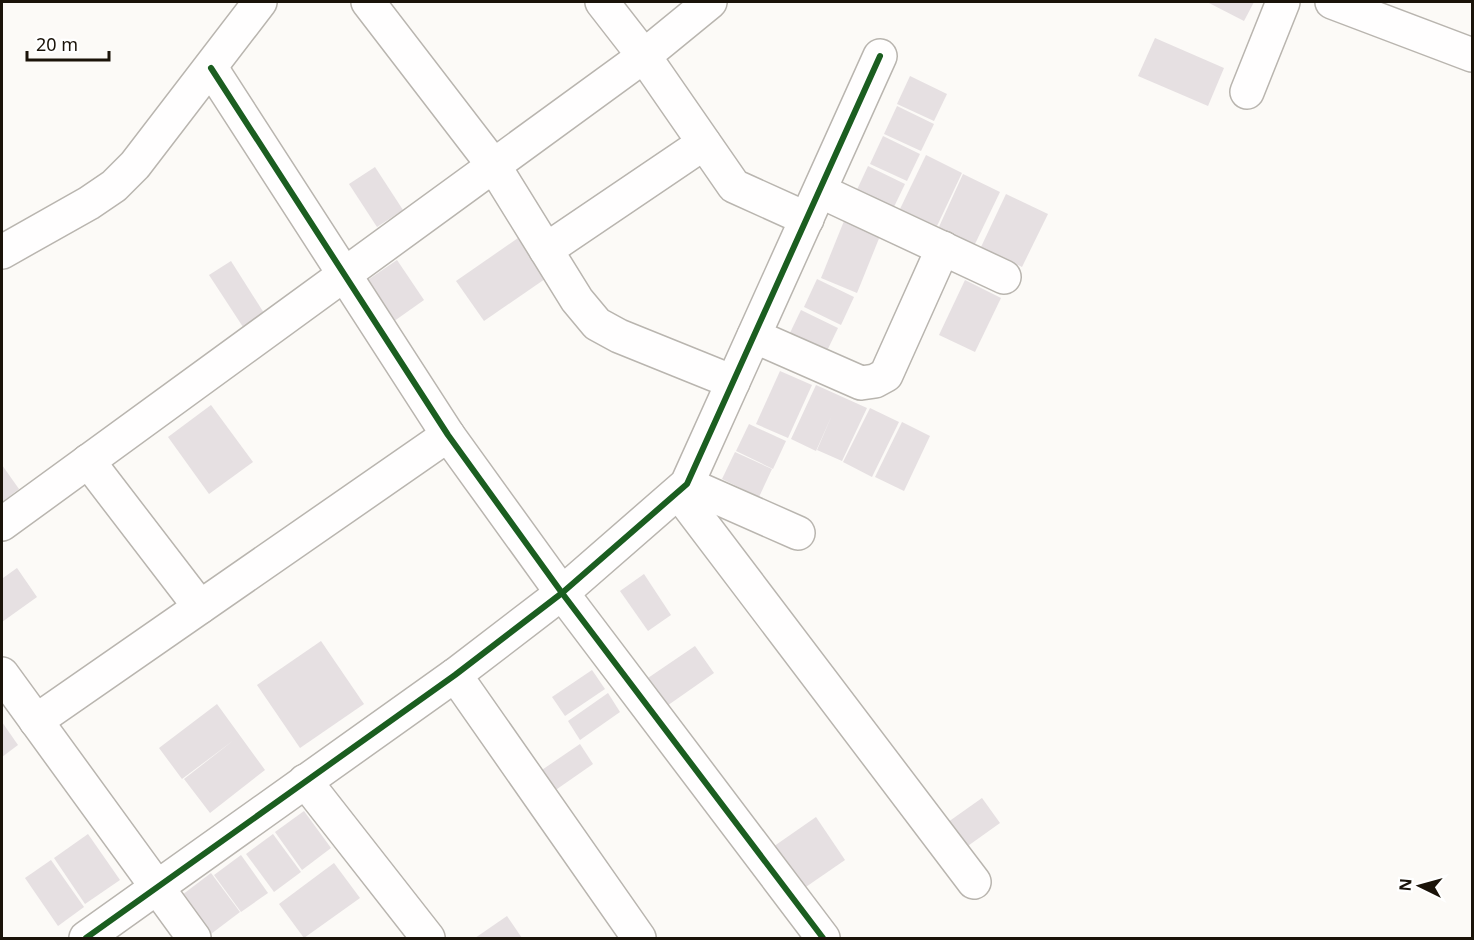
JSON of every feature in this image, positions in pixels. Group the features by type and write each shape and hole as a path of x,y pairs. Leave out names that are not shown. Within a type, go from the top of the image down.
{"street":[{"path":"2,252 114,186 135,165 260,2"},
{"path":"368,2 494,166 578,300 597,324 619,336 733,382"},
{"path":"602,2 644,56 734,186 814,205 943,248 1004,277"},
{"path":"2,524 644,56 711,2"},
{"path":"1247,92 1283,2"},
{"path":"1332,2 1473,56"},
{"path":"86,939 456,675 562,593 683,489 880,56"},
{"path":"211,68 448,435 562,593 823,939"},
{"path":"546,250 704,143"},
{"path":"754,336 861,383 875,381 886,375 943,248"},
{"path":"36,721 448,435"},
{"path":"88,461 200,607"},
{"path":"683,489 798,533"},
{"path":"683,489 974,882"},
{"path":"2,674 194,939"},
{"path":"456,675 639,939"},
{"path":"305,781 428,939"}],"building":[{"path":"1207,2 1254,2 1244,21"},
{"path":"1155,38 1224,68 1208,106 1138,76"},
{"path":"910,76 947,94 934,121 897,104"},
{"path":"897,106 934,124 921,151 884,134"},
{"path":"883,136 920,154 907,181 870,164"},
{"path":"926,155 962,173 937,226 900,209"},
{"path":"868,166 905,184 892,211 855,194"},
{"path":"375,167 403,210 377,227 349,184"},
{"path":"963,174 1000,192 974,246 938,229"},
{"path":"1006,194 1048,214 1022,267 981,247"},
{"path":"844,221 880,236 857,293 821,278"},
{"path":"518,238 545,279 484,321 456,281"},
{"path":"397,260 424,300 390,324 362,284"},
{"path":"231,261 264,313 243,327 209,275"},
{"path":"817,279 854,297 841,325 804,307"},
{"path":"965,280 1001,298 975,352 939,335"},
{"path":"801,310 838,328 825,355 788,337"},
{"path":"780,371 812,385 788,438 756,424"},
{"path":"816,385 867,408 842,461 817,450 832,415 816,451 791,439"},
{"path":"211,405 253,462 209,494 168,437"},
{"path":"870,408 899,422 872,477 843,462"},
{"path":"902,422 930,436 904,491 875,477"},
{"path":"749,424 786,441 773,469 736,451"},
{"path":"735,452 772,469 759,497 722,479"},
{"path":"2,465 19,489 2,502"},
{"path":"17,568 37,597 2,622 2,575 3,578"},
{"path":"644,574 671,615 648,631 620,591"},
{"path":"321,641 364,704 300,748 257,685"},
{"path":"695,646 714,673 664,708 645,680"},
{"path":"592,670 605,689 565,716 552,697"},
{"path":"608,693 620,712 580,740 568,721"},
{"path":"217,704 265,770 210,813 184,779 234,740 182,779 159,748"},
{"path":"2,722 18,745 2,757"},
{"path":"580,744 593,764 547,796 533,776"},
{"path":"982,798 1000,823 958,853 941,827"},
{"path":"304,811 331,848 302,870 275,832"},
{"path":"816,817 845,860 800,891 770,849"},
{"path":"88,834 120,880 85,904 54,858"},
{"path":"273,834 301,872 274,892 246,854"},
{"path":"241,855 268,893 241,912 214,875"},
{"path":"51,860 84,907 58,926 25,878"},
{"path":"334,863 360,898 304,938 279,904"},
{"path":"211,873 240,912 207,937 178,898"},
{"path":"507,916 522,938 475,938"}],"cycle path":[{"path":"86,938 455,675 562,593 687,484 880,56"},
{"path":"211,68 448,435 562,593 823,938"}]}
